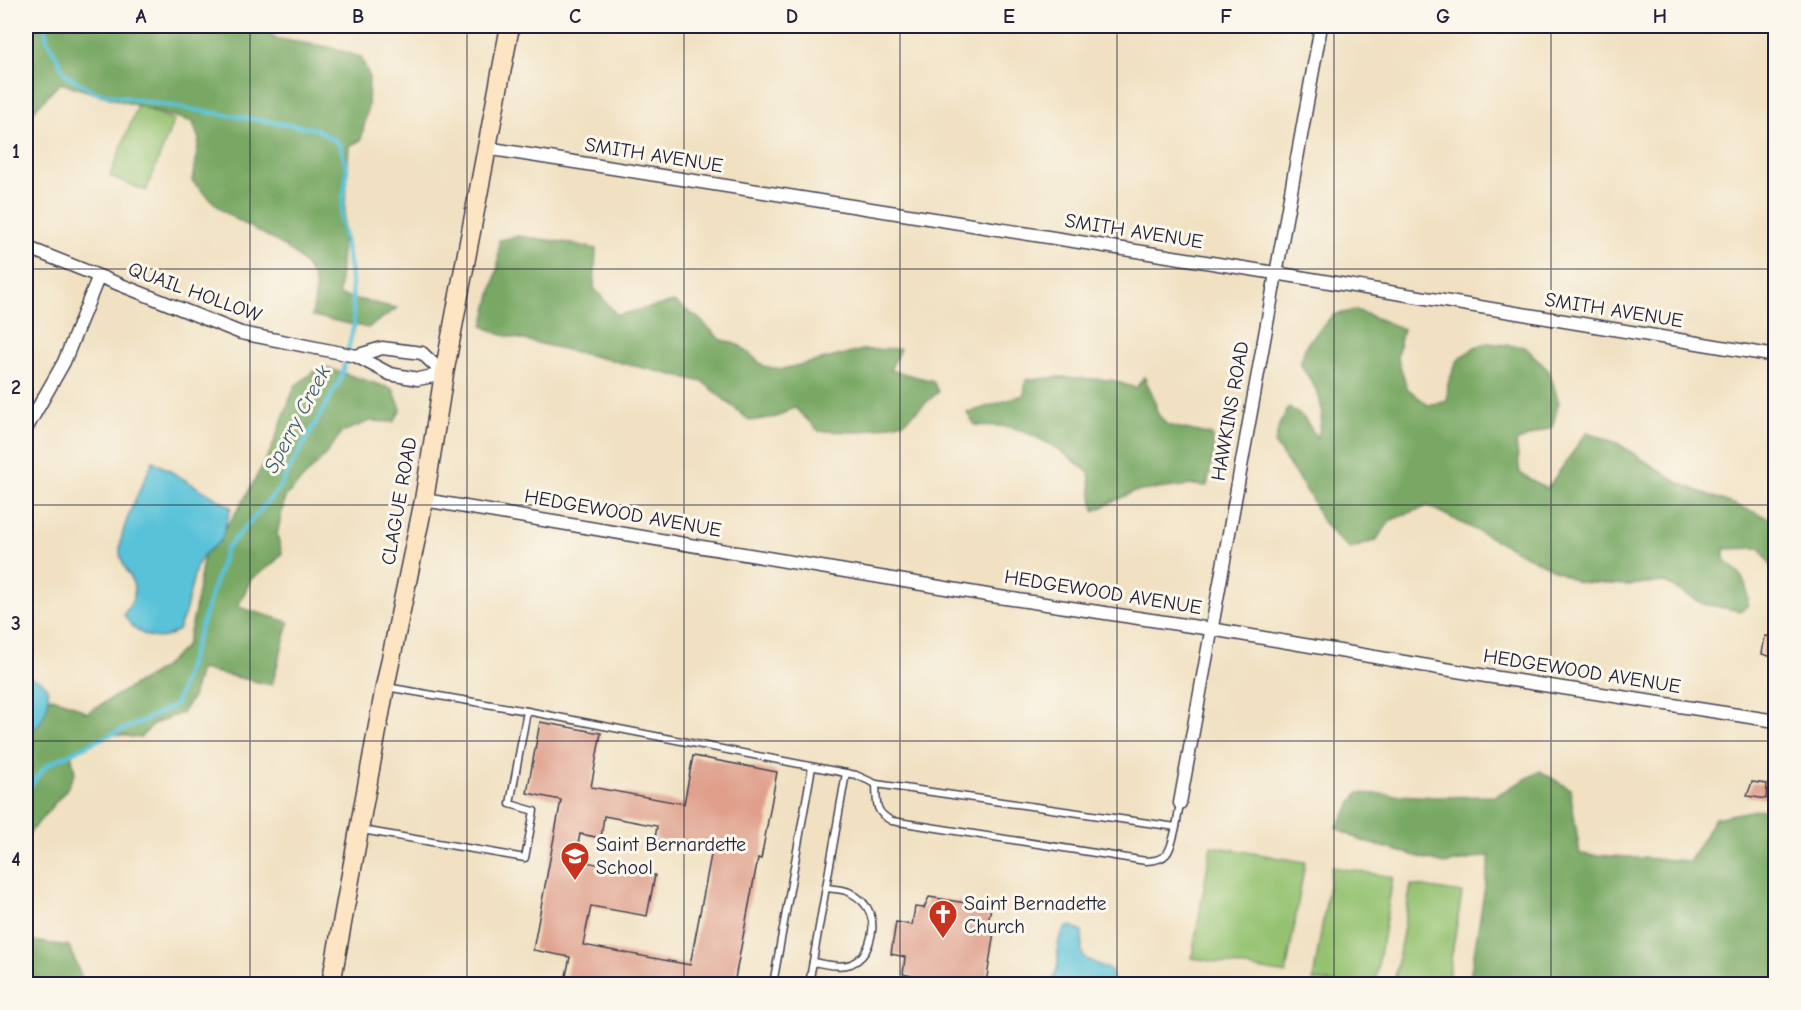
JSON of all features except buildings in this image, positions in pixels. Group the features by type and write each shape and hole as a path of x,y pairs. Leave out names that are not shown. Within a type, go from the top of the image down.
{"main road":[{"name":"CLAGUE ROAD","path":"332,984 385,687 424,500 444,374 510,26"}],"street":[{"name":"HAWKINS ROAD","path":"1180,803 1321,26"},
{"name":"SMITH AVENUE","path":"486,148 1275,273 1776,356"},
{"name":"QUAIL HOLLOW","path":"26,248 241,333 356,356 390,374 418,379 444,374"},
{"path":"26,429 64,362 98,278"},
{"name":"QUAIL HOLLOW","path":"356,356 382,348 422,353 444,374"},
{"name":"HEDGEWOOD AVENUE","path":"424,500 999,597 1211,628 1486,676 1776,722"}],"lane":[{"path":"385,687 526,711 846,773 876,784 1176,827"},
{"path":"359,830 525,858 534,811 510,804 526,711"},
{"path":"773,984 812,767"},
{"path":"809,984 846,773"},
{"path":"876,784 877,809 882,816 892,821 1146,861 1159,860 1167,855 1176,827 1180,803"},
{"path":"813,962 839,966 849,965 860,959 868,948 873,932 873,918 865,904 849,892 826,888"}],"green space":[{"path":"26,26 257,26 278,39 329,47 361,57 369,76 368,107 361,140 349,146 339,295 397,308 368,328 312,316 315,284 300,259 289,249 222,210 192,181 199,140 193,122 60,83 26,119"},
{"path":"138,105 174,120 146,191 110,176"},
{"path":"519,236 596,249 594,288 617,315 674,302 697,317 720,339 740,346 765,367 783,369 863,350 900,349 890,370 933,381 938,392 904,422 859,432 819,431 794,407 777,417 750,421 703,382 499,334 483,326 498,267 499,240"},
{"path":"1356,310 1403,329 1397,356 1407,388 1428,405 1447,401 1448,384 1457,361 1475,347 1488,343 1525,347 1549,371 1559,403 1552,427 1516,442 1520,473 1547,489 1587,432 1617,443 1677,482 1775,520 1775,572 1760,548 1724,549 1724,560 1740,574 1747,590 1748,605 1740,611 1703,604 1665,582 1627,585 1578,582 1428,506 1391,520 1376,540 1351,549 1337,538 1320,518 1310,496 1275,444 1279,425 1289,407 1304,418 1317,438 1322,417 1320,399 1300,365 1306,345 1333,315"},
{"path":"321,366 393,389 401,409 394,422 370,421 342,432 322,459 285,497 277,535 282,553 273,564 251,579 238,607 289,622 272,685 200,669 192,698 182,713 154,724 140,738 112,734 71,753 75,773 66,790 26,837 26,736 42,720 49,697 71,704 87,713 161,669 186,646 194,616 204,554 212,548 241,505 271,450 295,386"},
{"path":"1060,377 1111,380 1136,388 1144,377 1154,398 1157,413 1167,425 1212,435 1214,451 1207,486 1191,485 1133,492 1094,511 1089,473 1072,459 1053,446 1023,431 1004,426 975,425 967,413 1024,395 1026,380"},
{"path":"1540,771 1570,789 1580,854 1690,861 1715,818 1761,809 1775,821 1775,984 1469,984 1490,856 1444,864 1362,841 1336,828 1358,793 1436,797 1495,796"},
{"path":"1211,846 1305,862 1286,974 1192,958"},
{"path":"1332,867 1393,877 1375,984 1340,984 1313,980"},
{"path":"1411,885 1462,893 1447,984 1394,984"},
{"path":"26,940 69,946 86,984 26,984"}],"water":[{"path":"153,461 231,507 221,541 204,554 196,567 185,613 178,630 159,638 141,633 124,615 133,597 134,589 120,552 127,519"},
{"path":"26,678 38,679 45,685 48,702 40,722 26,736"},
{"path":"1072,926 1082,932 1082,949 1086,959 1111,970 1113,979 1111,984 1049,984 1057,968 1058,943 1066,928"}],"waterway":[{"name":"Sperry Creek","path":"26,791 47,765 176,704 226,549 278,490 341,378 354,325 351,274 341,218 347,169 340,144 316,129 94,92 66,75 46,37 45,26"}],"place":[{"name":"Saint Bernardette School","path":"575,882"},
{"name":"Saint Bernadette Church","path":"943,940"}]}
